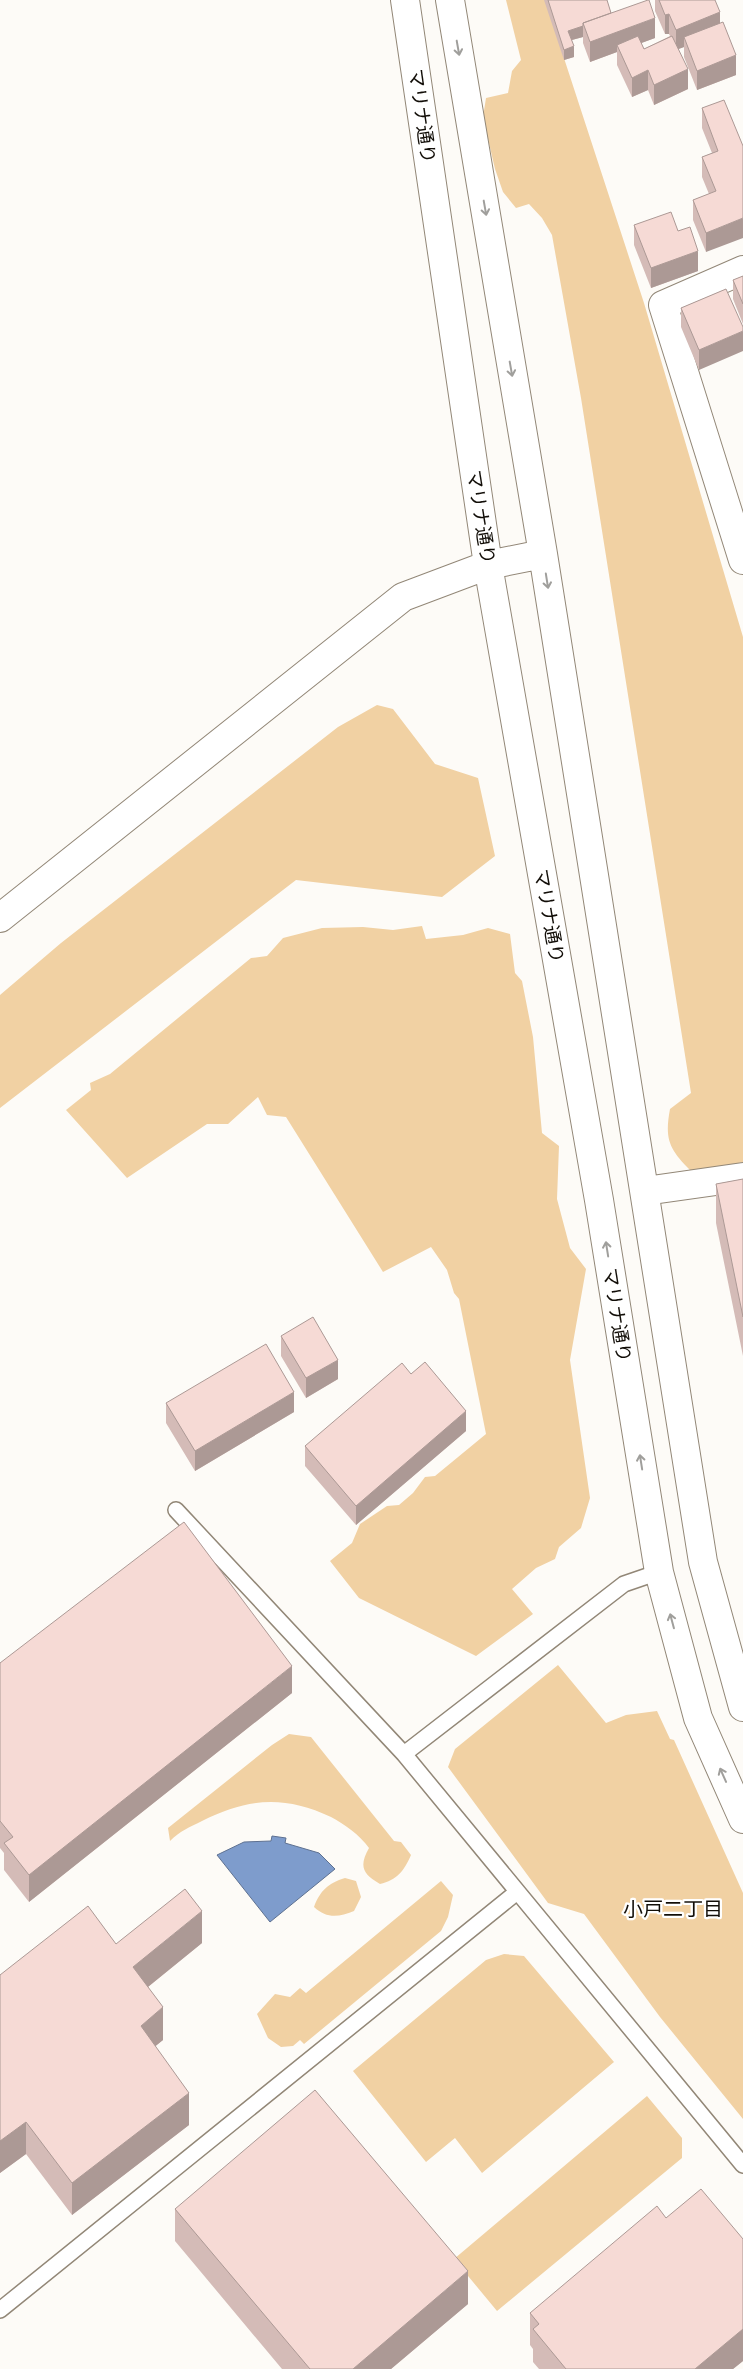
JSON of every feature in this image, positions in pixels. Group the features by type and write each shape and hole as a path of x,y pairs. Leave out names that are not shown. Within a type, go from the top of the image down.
{"street":[{"name":"マリナ通り","path":"404,0 488,565 597,1191 659,1572 698,1718 743,1819"},
{"path":"450,0 543,554 704,1562 743,1707"},
{"path":"743,270 663,304 731,483 743,560"},
{"path":"0,918 403,597 488,565 543,554"},
{"path":"645,1191 743,1177"}],"lane":[{"path":"176,1510 404,1754 743,2165"},
{"path":"404,1754 624,1584 659,1572"},
{"path":"0,2310 517,1892"}],"shaded area":[{"path":"506,0 545,0 644,303 743,637 743,1162 693,1173 674,1151 669,1137 668,1120 670,1109 691,1093 581,398 552,235 542,218 529,204 516,208 503,192 495,169 483,117 486,98 508,93 512,71 521,60"},
{"path":"377,705 393,709 435,764 478,778 495,856 442,897 296,880 0,1108 0,995 61,943 338,727"},
{"path":"422,926 426,939 463,935 488,928 510,934 515,973 522,981 533,1037 542,1133 559,1146 557,1199 570,1248 586,1269 570,1360 590,1498 581,1528 559,1547 555,1559 536,1568 512,1589 533,1614 476,1656 359,1598 330,1561 352,1543 360,1524 387,1506 399,1505 413,1493 425,1477 435,1476 486,1434 459,1299 454,1293 447,1270 431,1247 383,1272 286,1117 267,1115 258,1097 228,1124 207,1124 127,1178 66,1110 91,1090 90,1083 110,1074 251,958 267,956 283,938 322,928 363,927 393,930"},
{"path":"558,1665 606,1723 626,1715 657,1711 670,1739 674,1740 743,1893 743,2119 660,2017 584,1914 548,1903 448,1767 455,1749"},
{"path":"289,1734 311,1737 394,1841 401,1842 411,1855 403,1870 391,1880 380,1884 369,1877 363,1865 369,1848 356,1834 331,1817 297,1805 266,1802 235,1808 189,1827 170,1841 168,1828 272,1745"},
{"path":"345,1878 356,1881 361,1897 354,1911 333,1916 324,1914 314,1907 325,1888"},
{"path":"441,1881 453,1895 448,1917 441,1931 304,2044 300,2040 293,2046 281,2047 268,2038 257,2014 275,1994 290,1997 300,1988 306,1993"},
{"path":"504,1954 524,1956 614,2062 482,2173 455,2138 426,2162 353,2071 486,1960"},
{"path":"647,2096 682,2138 682,2158 497,2311 454,2259"}],"water":[{"path":"272,1836 286,1838 285,1843 319,1853 335,1869 270,1922 217,1855 244,1842 271,1841"}],"building":[{"path":"548,0 607,0 611,13 583,23 583,26 568,31 574,46 564,50"},
{"path":"649,0 655,18 590,42 583,23"},
{"path":"659,0 715,0 720,12 676,30 669,14 665,15"},
{"path":"723,22 736,55 697,71 684,37"},
{"path":"638,36 644,49 672,36 688,69 654,85 648,70 632,78 617,45"},
{"path":"724,100 743,146 743,218 706,233 693,200 716,191 702,157 718,151 702,108"},
{"path":"671,212 678,231 690,227 698,251 651,268 634,225"},
{"path":"743,276 743,304 733,280"},
{"path":"726,289 743,327 743,331 699,350 681,308"},
{"path":"743,1179 743,1317 716,1184"},
{"path":"313,1317 338,1360 306,1378 281,1336"},
{"path":"266,1344 294,1392 195,1451 166,1403"},
{"path":"425,1362 466,1411 356,1506 305,1446 402,1363 411,1374"},
{"path":"184,1522 292,1666 29,1875 4,1843 13,1837 0,1821 0,1663"},
{"path":"185,1889 202,1911 133,1967 163,2007 141,2026 189,2093 72,2183 26,2122 0,2141 0,1975 88,1906 116,1944"},
{"path":"315,2090 468,2271 353,2369 310,2369 175,2209"},
{"path":"701,2189 743,2239 743,2329 695,2369 566,2369 533,2329 539,2324 530,2313 657,2206 666,2218"}],"district":[{"name":"小戸二丁目","path":"673,1909"}]}
